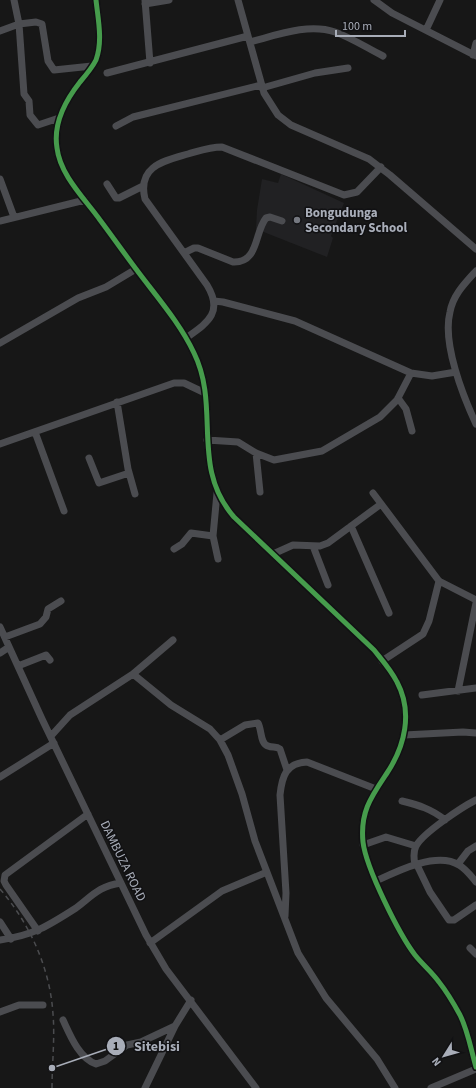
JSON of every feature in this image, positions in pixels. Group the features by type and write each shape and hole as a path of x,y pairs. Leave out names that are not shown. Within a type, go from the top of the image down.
{"street":[{"path":"14,0 19,24 23,90 29,102 30,115 38,125 59,118"},
{"path":"96,0 99,42 97,56 92,66 68,100 59,118 56,138 59,157 66,173 186,338 198,362 205,394 208,460 217,493 234,517 374,650 397,681 404,699 406,719 404,735 398,754 376,788 365,811 363,826 364,845 376,881 408,945 439,982 461,1017 470,1041 476,1068 431,1088"},
{"path":"150,63 145,2 168,0"},
{"path":"238,0 262,87 270,105 278,115 286,122 369,159 381,167 476,249"},
{"path":"374,0 387,10 474,55 476,43"},
{"path":"426,30 440,0"},
{"path":"0,31 19,24 36,22 42,24 48,61 54,70 92,66"},
{"path":"107,73 249,39 296,31 325,30 341,34 383,56"},
{"path":"116,126 133,117 316,73 348,68"},
{"path":"186,338 207,322 212,314 214,301 207,285 145,198 143,186 148,172 170,159 216,147 229,149 341,195 357,192 381,167"},
{"path":"0,179 14,217"},
{"path":"107,184 116,198 119,198 143,186"},
{"path":"0,221 85,200"},
{"path":"184,253 194,248 198,248 233,262 243,260 252,253 259,232 266,218 270,217 282,221"},
{"path":"0,343 78,298 106,287 136,269"},
{"path":"476,271 458,291 449,312 448,329 456,372 461,389 476,424"},
{"path":"214,301 295,321 411,373 427,376 456,372"},
{"path":"207,440 238,442 256,453 277,460 322,451 380,416 398,398 411,373"},
{"path":"0,444 159,388 180,383 195,387 205,394"},
{"path":"398,398 406,409 412,431"},
{"path":"117,402 134,494"},
{"path":"35,432 64,511"},
{"path":"256,453 260,492"},
{"path":"89,458 99,484 129,473"},
{"path":"217,493 213,536 218,559"},
{"path":"373,493 439,581 476,602 458,691"},
{"path":"273,554 293,545 313,546 328,543 381,504"},
{"path":"351,526 389,613"},
{"path":"174,549 182,544 191,533 213,536"},
{"path":"313,546 328,585"},
{"path":"382,661 423,634 439,581"},
{"path":"5,637 40,624 46,617 48,609 61,601"},
{"name":"DAMBUZA ROAD","path":"0,627 150,943 166,969 191,1000 256,1088"},
{"path":"51,736 70,715 133,674 173,640"},
{"path":"0,653 9,647"},
{"path":"18,666 46,654 50,660"},
{"path":"133,674 170,705 210,730 220,740 228,755 242,794 255,841 298,953 326,998 377,1059 395,1088"},
{"path":"422,695 476,688"},
{"path":"220,740 245,725 258,723 264,744 278,747 280,749 287,770"},
{"path":"404,735 462,732 476,733"},
{"path":"1,773 54,743"},
{"path":"285,916 286,893 280,794 282,779 287,770 296,763 307,762 376,788"},
{"path":"476,800 461,807 445,820 416,846 414,853 416,865 430,892 450,920 454,920 476,905"},
{"path":"402,801 422,806 438,814 445,820"},
{"path":"38,931 6,885 4,881 5,875 88,814"},
{"path":"364,845 386,837 416,846"},
{"path":"458,864 465,855 476,846"},
{"path":"376,881 416,865 440,860 458,864 476,882"},
{"path":"150,943 222,891 267,872"},
{"path":"0,940 11,939 38,931 77,907 101,888 121,883"},
{"path":"0,922 11,939"},
{"path":"470,948 476,954"},
{"path":"145,1088 175,1026 191,1000"},
{"path":"0,1012 19,1005 43,1005"},
{"path":"63,1020 77,1046 96,1064 105,1061 127,1045 141,1042 175,1026"}],"shaded area":[{"name":"Bongudunga Secondary School","path":"281,174 344,203 331,236 333,238 327,257 256,229 257,210 262,179 278,183"}],"railway":[{"path":"0,889 21,917 37,947 48,980 54,1023 52,1088"}],"cycle path":[{"path":"96,0 99,30 98,53 96,60 75,89 61,113 56,139 59,158 74,186 167,310 182,331 194,353 202,374 205,395 209,458 213,478 221,498 234,517 374,650 397,682 405,705 405,729 393,763 372,797 365,813 363,822 363,842 365,853 384,900 408,945 442,986 460,1015 476,1067"}],"place":[{"name":"Bongudunga Secondary School","path":"297,220"},
{"name":"Sitebisi","path":"52,1068"}]}
